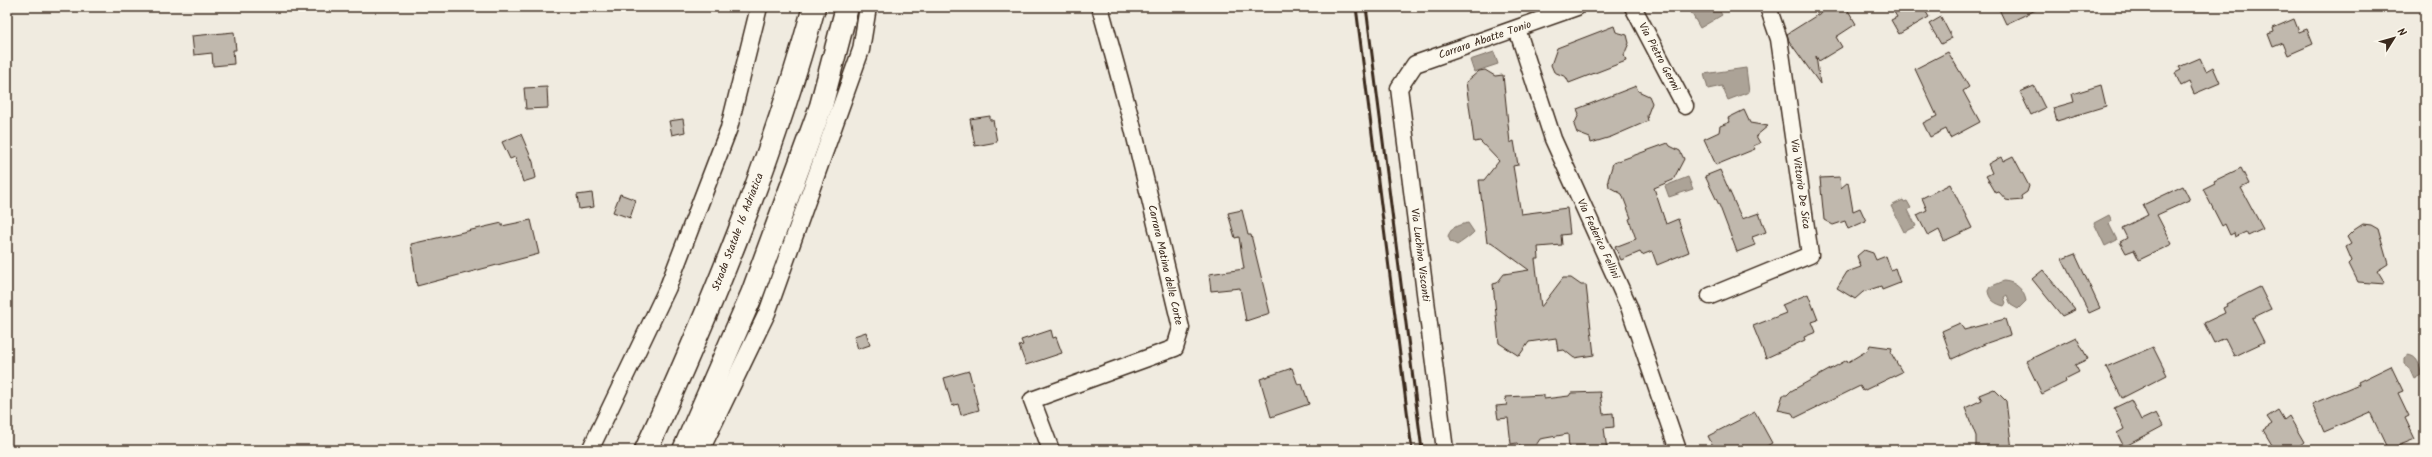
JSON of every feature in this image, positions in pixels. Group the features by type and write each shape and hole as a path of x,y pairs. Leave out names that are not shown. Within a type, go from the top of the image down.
{"highway":[{"name":"Strada Statale 16 Adriatica","path":"646,450 691,351 747,214 796,72 814,7"},
{"path":"684,450 752,294 820,106 847,7"}],"street":[{"path":"590,450 635,358 676,266 729,128 759,7"},
{"path":"701,450 767,313 861,50 868,7"},
{"name":"Carrara Matina delle Corte","path":"1051,450 1032,400 1175,348 1181,328 1130,116 1100,7"},
{"name":"Carrara Abatte Tonio","path":"1416,64 1577,7"},
{"name":"Via Pietro Germi","path":"1633,7 1685,106"},
{"name":"Via Vittorio De Sica","path":"1710,296 1810,255 1780,39 1768,7"},
{"name":"Via Federico Fellini","path":"1517,29 1553,139 1629,307 1678,450"},
{"name":"Via Luchino Visconti","path":"1416,64 1399,88 1445,450"}],"shaded area":[{"path":"1688,7 1717,7 1722,15 1700,28"},
{"path":"1494,52 1498,64 1474,72 1470,60"},
{"path":"1746,68 1749,92 1728,100 1722,86 1708,89 1704,74"},
{"path":"1688,177 1693,189 1669,197 1665,186"},
{"path":"1903,200 1904,202 1907,201 1911,208 1908,210 1916,226 1904,232 1891,206"},
{"path":"2109,215 2112,221 2109,224 2117,240 2105,246 2094,223"},
{"path":"1468,223 1474,232 1473,233 1457,245 1450,241 1448,236 1454,228"},
{"path":"2004,281 2019,287 2025,297 2026,301 2018,309 2011,305 2007,295 2004,297 2006,303 2004,306 1996,303 1990,297 1988,291 1990,287"},
{"path":"2407,355 2410,355 2416,359 2420,368 2421,375 2414,379 2409,368 2404,364 2404,358"}],"building":[{"path":"1830,7 1846,7 1856,24 1836,37 1842,47 1819,61 1816,56 1820,84 1789,41 1787,34"},
{"path":"1891,7 1923,7 1929,17 1899,34 1891,20 1897,17"},
{"path":"1998,7 2042,7 2006,24"},
{"path":"1941,17 1952,38 1941,44 1929,24"},
{"path":"2294,19 2299,32 2307,29 2313,44 2288,55 2283,43 2273,47 2268,34 2274,32 2273,28"},
{"path":"1614,26 1616,32 1627,35 1629,43 1624,55 1626,61 1569,83 1566,77 1554,72 1551,65 1557,48"},
{"path":"234,32 236,50 233,50 234,64 213,66 212,53 194,55 192,36"},
{"path":"1948,52 1969,87 1963,91 1980,122 1950,138 1946,129 1930,137 1923,123 1937,116 1915,69"},
{"path":"2200,58 2206,71 2213,67 2220,83 2194,94 2189,82 2181,86 2175,73 2181,70 2179,67"},
{"path":"1485,70 1495,76 1503,75 1510,143 1514,141 1518,165 1513,166 1521,214 1567,208 1570,234 1561,235 1562,245 1538,247 1539,259 1535,259 1541,307 1563,278 1571,278 1581,285 1586,285 1594,355 1574,358 1564,350 1558,351 1556,338 1529,342 1519,356 1499,343 1493,284 1497,283 1504,274 1529,270 1491,242 1487,243 1479,180 1484,180 1499,161 1480,141 1474,142 1466,82 1479,71"},
{"path":"2101,85 2106,106 2057,121 2053,108 2074,102 2072,94"},
{"path":"1636,86 1638,91 1649,96 1652,103 1647,116 1648,121 1611,137 1591,143 1590,138 1577,133 1574,125 1579,114 1577,109"},
{"path":"2034,86 2045,108 2031,115 2020,92"},
{"path":"547,87 548,108 526,109 524,88"},
{"path":"1744,110 1750,123 1768,126 1756,136 1760,143 1753,146 1755,149 1716,165 1704,139 1719,132 1720,126 1730,122 1728,118"},
{"path":"990,116 990,120 993,120 997,142 975,146 970,119"},
{"path":"683,119 685,132 672,135 669,121"},
{"path":"521,134 533,162 536,178 523,182 515,157 510,159 502,142"},
{"path":"1668,143 1670,146 1680,151 1684,159 1673,180 1654,188 1666,224 1678,219 1689,252 1657,265 1652,251 1642,255 1640,252 1621,260 1615,247 1636,239 1629,219 1631,218 1622,194 1609,187 1608,180 1613,163"},
{"path":"2013,156 2029,186 2027,192 2021,196 2022,200 2012,201 2006,200 1999,192 1996,193 1986,176 1992,173 1988,164 2001,157 2003,161"},
{"path":"2241,168 2249,184 2241,188 2263,229 2248,236 2246,232 2235,237 2234,233 2230,235 2225,224 2222,226 2203,189 2215,183 2214,181"},
{"path":"1720,170 1742,219 1759,213 1766,232 1752,237 1755,245 1737,252 1720,207 1705,176"},
{"path":"1840,177 1841,188 1848,182 1853,211 1860,208 1866,221 1848,229 1845,221 1833,225 1824,220 1820,178"},
{"path":"1950,184 1972,228 1944,241 1939,230 1928,236 1917,215 1927,210 1922,198"},
{"path":"2183,186 2190,200 2157,215 2172,244 2139,260 2134,250 2126,253 2120,242 2127,238 2122,228 2148,215 2143,205"},
{"path":"592,193 594,207 579,209 577,195"},
{"path":"620,194 636,200 630,218 613,212"},
{"path":"1242,210 1248,235 1251,235 1270,313 1246,321 1240,288 1211,291 1209,274 1244,269 1239,237 1235,238 1228,213"},
{"path":"531,220 539,254 417,286 411,244 502,223 502,226"},
{"path":"2363,224 2371,225 2378,229 2388,264 2377,271 2385,284 2358,282 2349,264 2352,261 2346,247 2351,244 2347,237"},
{"path":"1864,250 1873,253 1876,260 1886,256 1891,270 1895,268 1900,283 1882,290 1881,286 1863,292 1855,299 1837,288 1847,272 1861,267 1857,256"},
{"path":"2075,254 2100,308 2089,313 2062,259"},
{"path":"2043,270 2075,310 2062,316 2032,279"},
{"path":"2260,287 2271,309 2252,318 2264,342 2234,356 2225,338 2214,343 2204,323 2225,313 2223,308 2227,306 2226,304"},
{"path":"1808,294 1818,320 1812,322 1816,332 1804,337 1805,340 1766,358 1753,326 1786,313 1782,305"},
{"path":"2005,319 2010,335 1987,343 1952,359 1942,331 1960,323 1964,330"},
{"path":"1051,330 1053,338 1056,337 1062,353 1026,365 1019,346 1023,345 1021,340"},
{"path":"866,332 870,345 858,349 854,336"},
{"path":"2076,337 2088,359 2075,365 2079,372 2065,379 2066,382 2042,394 2026,361"},
{"path":"1870,345 1892,348 1891,353 1902,372 1863,391 1860,386 1795,418 1792,413 1778,410 1783,395 1787,395 1791,391 1847,360 1848,362 1868,350"},
{"path":"2153,347 2167,375 2122,398 2106,367"},
{"path":"2391,366 2403,391 2398,393 2409,416 2405,418 2415,439 2388,450 2370,412 2324,432 2312,404 2359,384 2358,382"},
{"path":"1292,368 1298,385 1302,384 1309,404 1271,417 1260,379"},
{"path":"969,371 979,410 961,415 958,404 952,406 944,378"},
{"path":"1994,389 2006,401 2012,450 1976,450 1976,436 1965,408 1982,400 1979,395"},
{"path":"1600,392 1603,414 1613,413 1614,427 1604,428 1607,450 1569,450 1568,434 1540,439 1533,450 1524,450 1517,443 1511,444 1508,418 1498,419 1496,406 1507,405 1505,397 1544,395 1544,399 1569,396 1571,393"},
{"path":"2131,400 2141,420 2156,413 2163,426 2124,447 2117,433 2124,429 2114,408"},
{"path":"2278,410 2284,420 2289,416 2304,442 2294,450 2275,450 2263,430 2272,424 2267,417"},
{"path":"1755,412 1772,443 1760,450 1715,450 1708,436"}],"railway":[{"path":"1356,7 1412,450"},
{"path":"1366,7 1422,450"}]}
